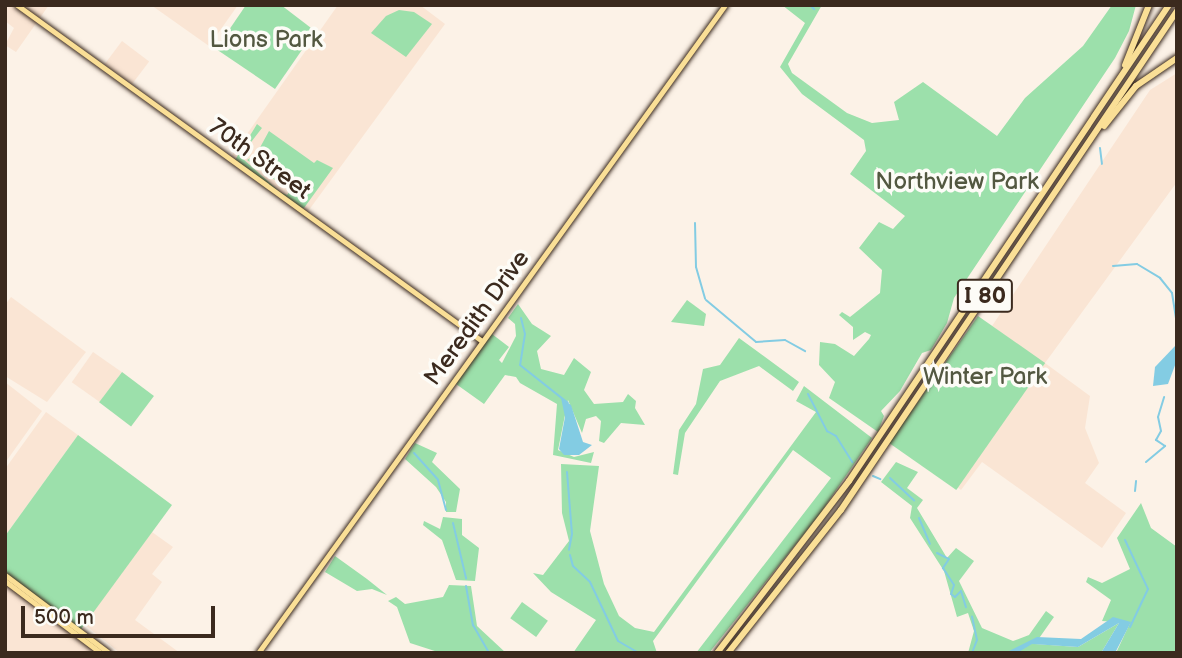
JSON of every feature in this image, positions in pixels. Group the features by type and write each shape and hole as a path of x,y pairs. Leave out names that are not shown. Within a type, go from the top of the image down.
{"highway":[{"path":"1114,86 1149,5"},
{"name":"I 80","path":"717,653 825,517 1168,5"},
{"name":"I 80","path":"728,653 822,537 1177,10"},
{"path":"1076,160 1136,86 1177,58"}],"main road":[{"name":"70th Street","path":"17,5 482,341"},
{"name":"Meredith Drive","path":"258,653 725,5"},
{"path":"5,575 109,653"},
{"path":"5,581 101,653"}],"shaded area":[{"path":"5,5 49,5 16,52 5,45 14,28 5,21"},
{"path":"151,5 238,5 209,46"},
{"path":"338,5 420,5 445,24 306,214 230,158"},
{"path":"122,41 149,61 132,85 105,64"},
{"path":"1177,73 1177,182 1045,363 1090,396 1085,428 1099,463 1085,483 1126,513 1102,548 982,462 961,490 956,486 1044,364 992,326 1150,90"},
{"path":"11,297 86,352 47,402 5,376 5,305"},
{"path":"93,352 122,372 100,402 72,382"},
{"path":"5,382 42,411 5,463"},
{"path":"46,412 78,435 5,536 5,469"},
{"path":"152,532 173,547 152,574 162,582 135,620 180,653 120,653 84,624"},
{"path":"5,581 101,653 5,653"}],"green space":[{"name":"Lions Park","path":"246,5 281,5 315,31 275,89 216,49"},
{"name":"Northview Park","path":"782,5 822,5 788,64 792,73 847,113 872,123 899,120 894,102 923,82 997,136 1025,98 1083,46 1112,5 1136,5 1129,31 1115,58 954,298 947,323 931,350 922,353 900,391 881,411 884,416 878,432 829,398 835,382 819,365 820,342 835,344 854,356 869,339 871,335 865,332 853,340 853,327 839,315 842,312 850,317 880,293 882,270 859,248 879,222 893,229 905,216 850,174 866,151 864,140 802,94 780,67 805,23"},
{"path":"399,10 414,12 432,24 406,57 371,33 386,16"},
{"path":"257,124 262,128 245,150 243,159 280,192 287,195 290,191 247,160 257,153 269,131 314,163 317,160 333,168 304,208 302,208 235,160"},
{"path":"687,300 706,314 704,326 671,322"},
{"path":"518,304 532,324 551,336 537,351 541,369 564,375 574,358 591,372 584,390 594,404 623,402 628,394 636,401 635,408 645,425 621,423 604,443 599,441 601,421 596,416 586,419 582,433 568,400 558,450 574,457 594,452 591,463 553,455 557,404 520,383 516,377 505,375 484,404 456,384 492,334 509,347 499,360 502,363 516,336 515,324 508,318"},
{"name":"Winter Park","path":"978,316 1045,363 956,490 889,443"},
{"path":"739,338 799,382 793,391 759,366 720,381 685,433 678,475 673,474 679,430 696,404 703,369 720,365"},
{"path":"122,372 154,396 131,426 99,402"},
{"path":"804,386 872,438 819,515 709,653 696,653 831,478 793,450 653,641 657,653 573,653 596,620 551,592 533,573 543,575 569,541 562,513 561,464 599,466 590,531 604,584 619,616 635,628 654,632 816,412 796,401"},
{"path":"78,435 172,505 79,632 5,575 5,536"},
{"path":"415,443 437,453 432,462 460,489 456,512 446,512 446,502 436,487 405,459"},
{"path":"896,462 918,472 907,488 923,500 917,508 947,558 956,548 974,561 959,581 982,628 1013,641 1029,635 1046,611 1054,617 1035,644 1078,647 1119,623 1101,653 968,653 974,631 968,613 957,617 944,571 910,518 912,506 881,482"},
{"path":"1141,503 1151,528 1177,547 1177,653 1116,653 1130,623 1102,621 1111,600 1086,582 1088,577 1102,583 1130,569 1117,538"},
{"path":"443,517 462,519 462,535 479,548 475,581 456,580 442,540 423,525 424,521 440,529"},
{"path":"335,556 387,595 372,589 357,591 325,572"},
{"path":"449,585 471,586 477,626 506,653 441,653 410,643 397,607 388,601 396,597 405,604 443,597"},
{"path":"522,602 548,621 536,637 510,618"}],"water":[{"path":"1176,345 1177,360 1168,384 1153,386 1155,367"},
{"path":"561,398 571,405 583,442 592,445 579,455 564,455 559,449 565,417"},
{"path":"1113,617 1131,622 1115,653 1101,653 1119,623 1078,647 1032,644 1017,653 1005,653 1037,637 1081,639"}],"waterway":[{"path":"810,5 814,9"},
{"path":"1100,148 1102,164"},
{"path":"695,223 696,267 705,299"},
{"path":"1113,266 1137,264 1160,278 1172,293 1177,324"},
{"path":"706,300 756,342 785,340 805,351"},
{"path":"521,318 525,334 520,365 568,403"},
{"path":"808,394 827,431 836,436 852,462"},
{"path":"1146,462 1165,446 1156,440 1161,431 1158,417 1164,397"},
{"path":"414,453 438,480 446,510"},
{"path":"567,472 572,534 569,550"},
{"path":"873,476 880,479"},
{"path":"890,478 914,500"},
{"path":"1135,491 1136,481"},
{"path":"919,518 930,544"},
{"path":"453,523 466,578"},
{"path":"1125,540 1148,589 1130,627"},
{"path":"937,553 949,559 943,568 954,585 951,594 955,597 961,591 966,607"},
{"path":"570,555 573,566 590,582 618,641 639,653"},
{"path":"466,586 473,625 489,653"},
{"path":"972,617 977,640 972,653"}]}
